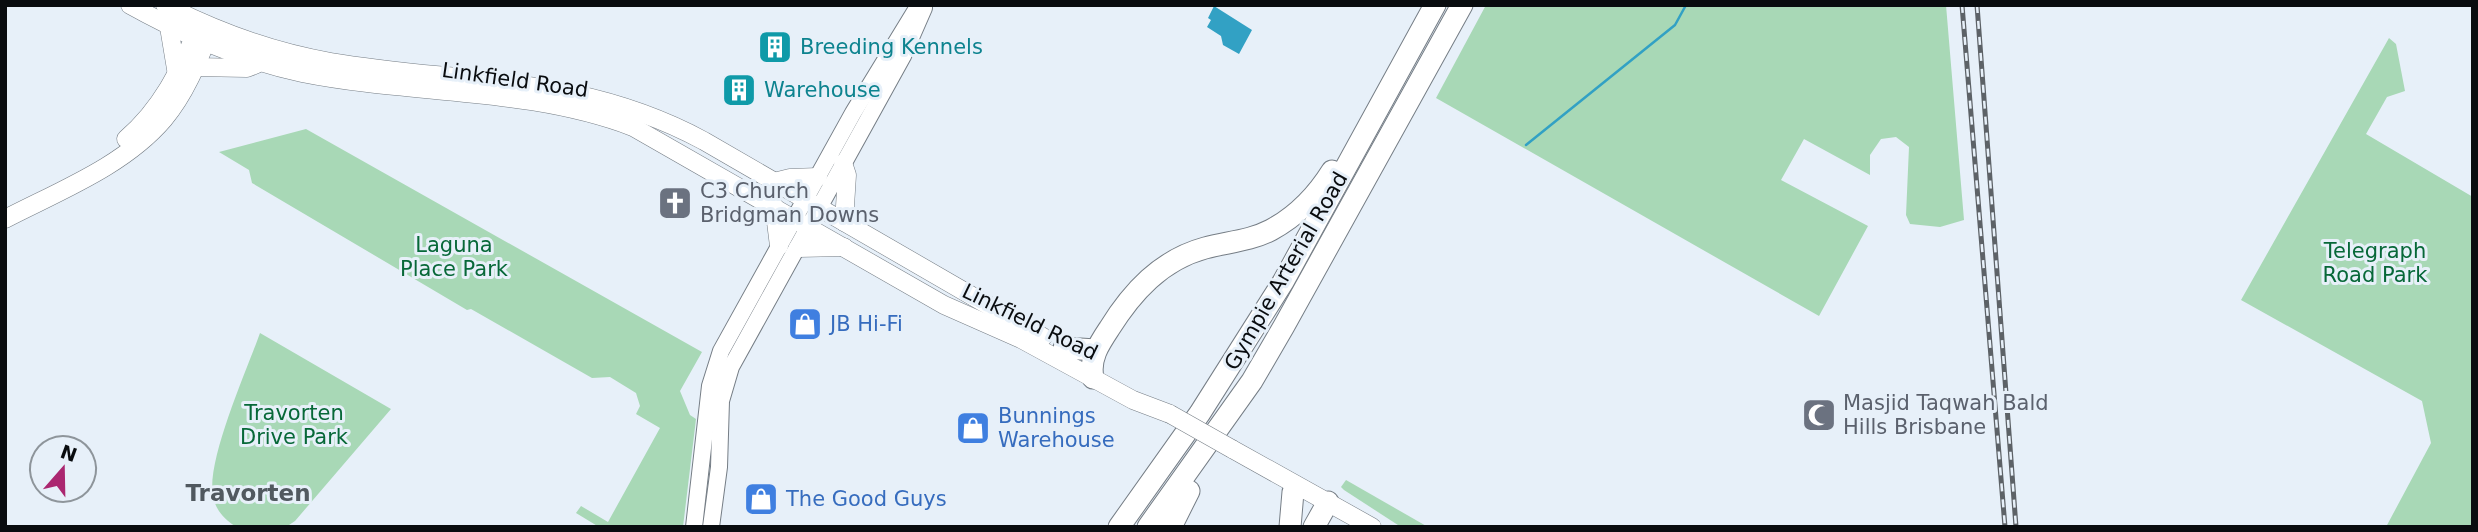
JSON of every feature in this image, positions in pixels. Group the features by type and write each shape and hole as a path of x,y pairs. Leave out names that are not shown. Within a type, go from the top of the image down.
{"highway":[{"name":"Gympie Arterial Road","path":"1119,527 1244,345 1435,5"},
{"name":"Gympie Arterial Road","path":"1149,527 1252,381 1316,273 1462,5"},
{"path":"1064,348 1094,365 1120,311 1148,278 1186,255 1257,236 1291,218 1320,188 1342,156 1360,142"},
{"path":"1171,527 1177,510 1196,481 1199,456"},
{"path":"1290,527 1293,492"}],"main road":[{"name":"Linkfield Road","path":"130,5 169,27 331,62 548,88 605,99 671,124 1064,348"},
{"name":"Linkfield Road","path":"165,5 203,33 260,62 345,80 552,105 591,113 648,134 944,306 1021,339 1094,365 1133,400 1170,414 1232,449 1326,514 1372,527"},
{"path":"813,204 818,177 878,69 919,5"},
{"path":"694,527 712,376 731,330 779,246 803,222 844,163 908,47 924,5"},
{"path":"169,27 177,75"},
{"path":"5,219 134,147 172,108 195,67 203,33"},
{"path":"5,206 121,143 156,109 203,33"},
{"path":"195,67 247,68 260,62"},
{"path":"844,163 847,175 844,222"},
{"path":"774,182 790,178 818,177"},
{"path":"774,206 779,246"},
{"path":"711,527 719,467 720,410 728,375 798,248 803,222"},
{"path":"798,248 844,247"},
{"name":"Linkfield Road","path":"1232,449 1326,514 1355,527"}],"green space":[{"path":"1486,5 1946,5 1964,220 1940,227 1910,224 1906,215 1909,147 1896,137 1881,139 1870,155 1870,175 1804,139 1781,180 1868,226 1819,316 1436,98"},
{"name":"Telegraph Road Park","path":"2389,38 2396,44 2405,91 2387,97 2366,134 2473,197 2473,527 2386,527 2431,443 2422,401 2241,300"},
{"name":"Laguna Place Park","path":"306,129 702,352 680,391 690,415 696,419 683,527 599,527 576,513 581,506 608,522 660,428 636,414 640,406 636,393 610,377 592,378 471,309 467,310 252,183 249,170 219,152"},
{"name":"Travorten Drive Park","path":"260,333 391,409 295,521 286,527 235,526 221,513 213,496 212,480 221,439"},
{"path":"1346,480 1428,527 1401,527 1344,490 1341,487"}],"water":[{"path":"1214,6 1252,30 1239,54 1223,45 1221,36 1207,27"}],"waterway":[{"path":"1526,145 1675,25 1686,5"}],"railway":[{"path":"1962,5 2005,527"},
{"path":"1977,5 2016,527"}],"place":[{"name":"Breeding Kennels","path":"775,47"},
{"name":"Warehouse","path":"739,90"},
{"name":"C3 Church Bridgman Downs","path":"675,203"},
{"name":"JB Hi-Fi","path":"805,324"},
{"name":"Masjid Taqwah Bald Hills Brisbane","path":"1819,415"},
{"name":"Bunnings Warehouse","path":"973,428"},
{"name":"The Good Guys","path":"761,499"}],"district":[{"name":"Travorten","path":"248,493"}]}
